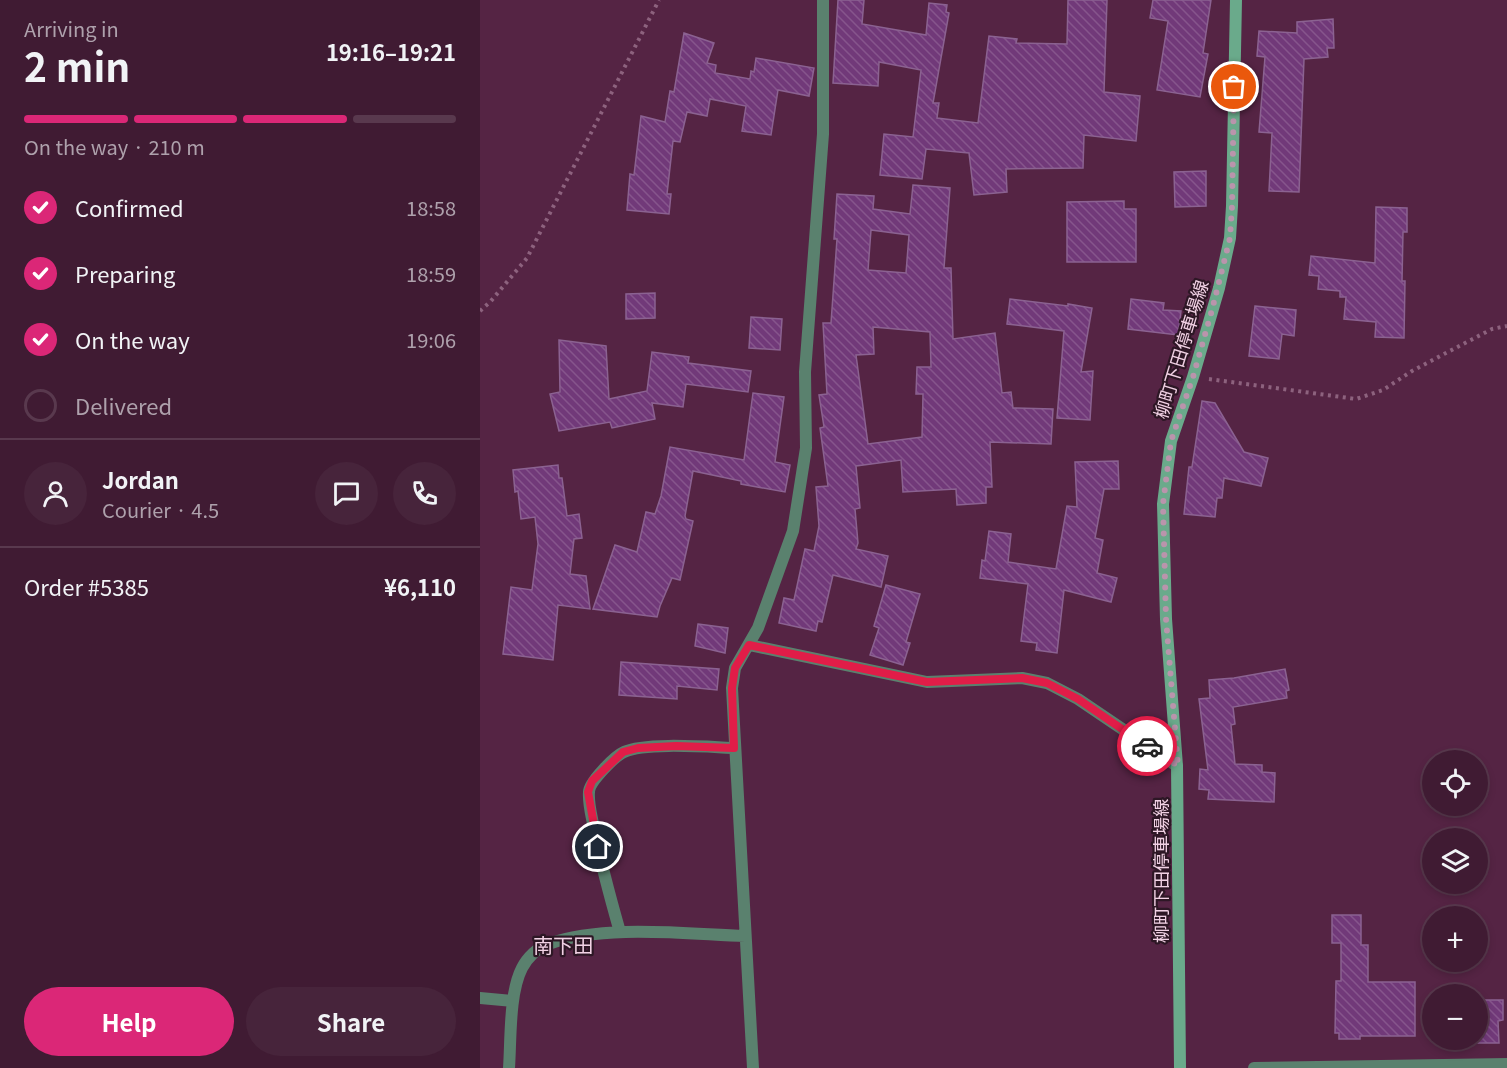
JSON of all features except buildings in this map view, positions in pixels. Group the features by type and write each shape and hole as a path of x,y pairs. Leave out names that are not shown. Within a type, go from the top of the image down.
{"main road":[{"name":"柳町下田停車場線","path":"1180,1068 1178,766 1166,619 1163,504 1171,441 1193,377 1219,288 1230,238 1236,0"}],"street":[{"path":"753,1068 732,688 735,668 758,628 793,531 806,448 805,372 823,134 823,0"},
{"path":"749,645 927,682 1022,678 1047,683 1078,699 1178,766"},
{"path":"620,932 601,864 591,814 588,792 592,781 623,752 638,748 676,746 734,748"},
{"path":"510,1068 513,1001 522,968 533,953 547,944 576,937 620,932 746,936"},
{"path":"480,998 513,1001"},
{"path":"1254,1068 1507,1064"}],"path":[{"path":"480,311 527,258 659,0"},
{"path":"1193,377 1356,399 1383,390 1412,371 1492,329 1507,326"}],"way so far":[{"path":"1147,746 1178,766 1166,619 1163,504 1171,441 1193,377 1219,288 1230,238 1234,87"}],"district":[{"name":"南下田","path":"563,944"}],"route":[{"path":"598,847 588,792 592,781 623,752 638,748 676,746 734,748 732,688 735,668 749,645 927,682 1022,678 1047,683 1078,699 1147,746"}]}
